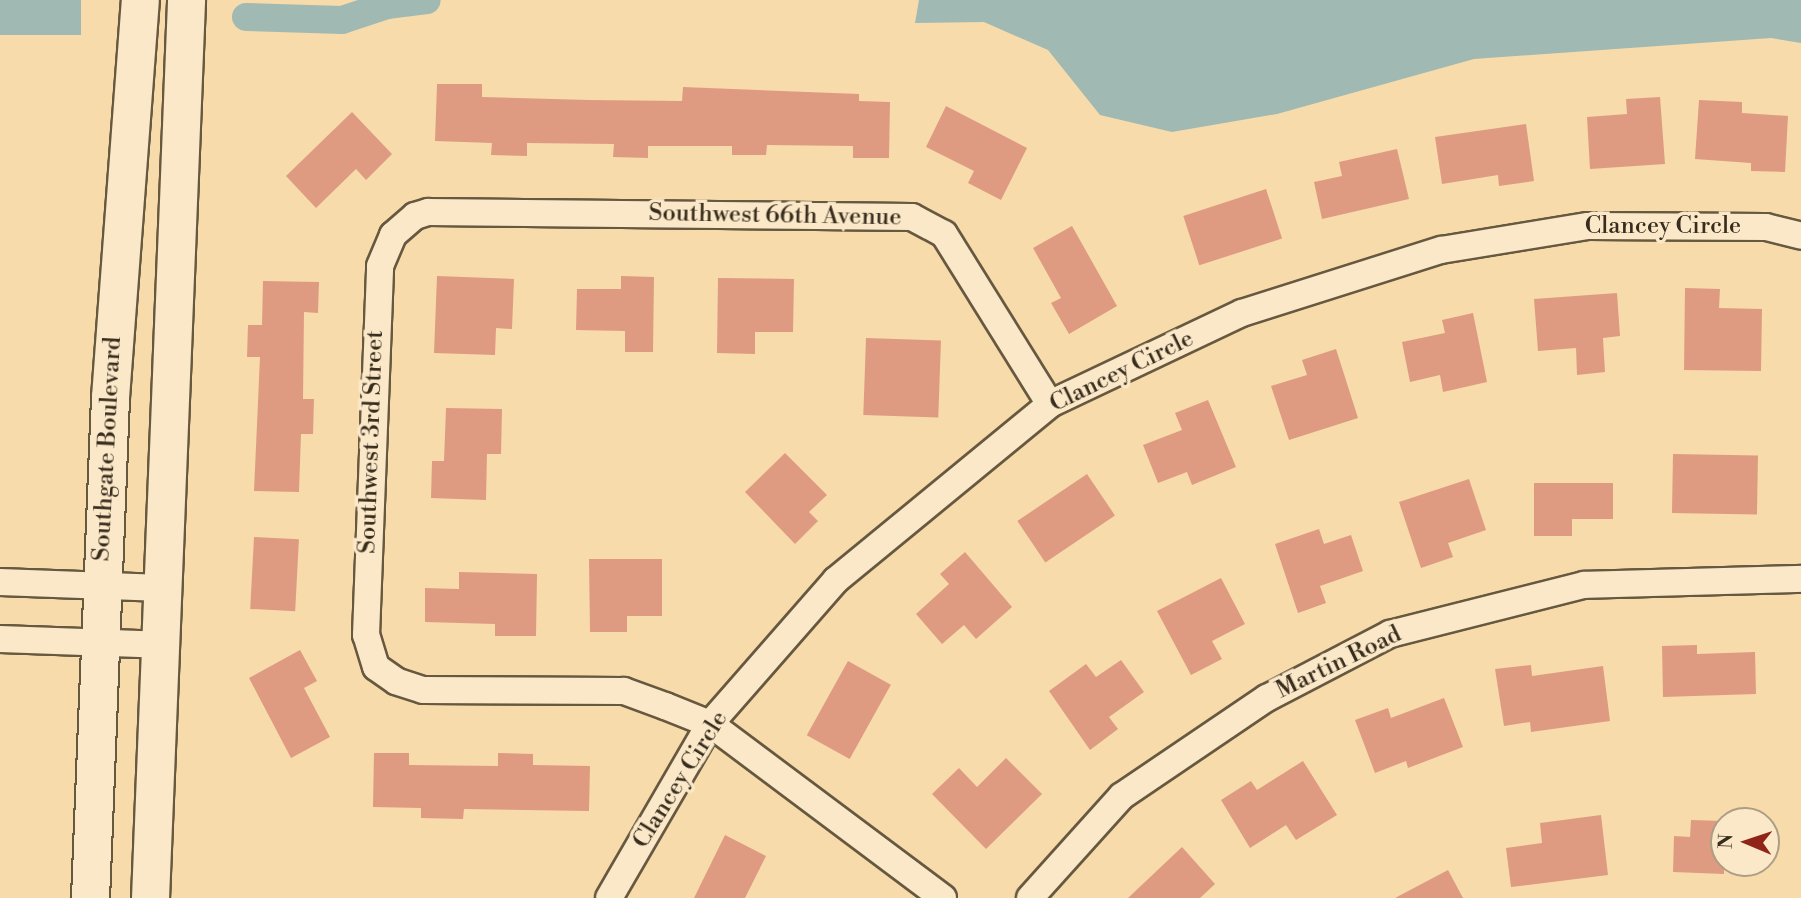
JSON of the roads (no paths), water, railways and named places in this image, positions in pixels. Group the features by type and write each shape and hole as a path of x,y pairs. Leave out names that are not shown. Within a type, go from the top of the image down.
{"main road":[{"name":"Southgate Boulevard","path":"90,898 100,587 110,397 140,0"},
{"path":"150,898 187,0"}],"street":[{"name":"Southwest 66th Avenue","path":"405,223 428,212 458,211 912,217 944,234 1050,404"},
{"name":"Southwest 3rd Street","path":"405,223 386,246 377,284 366,635 376,667 396,681 423,690 624,691 710,724"},
{"name":"Clancey Circle","path":"609,898 710,724 836,580 1050,404 1242,313 1441,250 1588,226 1766,227 1801,236"},
{"name":"Martin Road","path":"1030,898 1122,796 1267,698 1390,634 1584,585 1801,579"},
{"path":"0,582 163,588"},
{"path":"0,639 98,645 160,645"},
{"path":"710,724 943,898"}],"water":[{"path":"0,0 81,0 81,35 0,35"},
{"path":"919,0 1801,0 1801,43 1771,38 1474,59 1277,114 1172,132 1100,115 1048,50 984,22 915,23"}],"waterway":[{"path":"246,17 342,20 387,5 427,0"}]}
